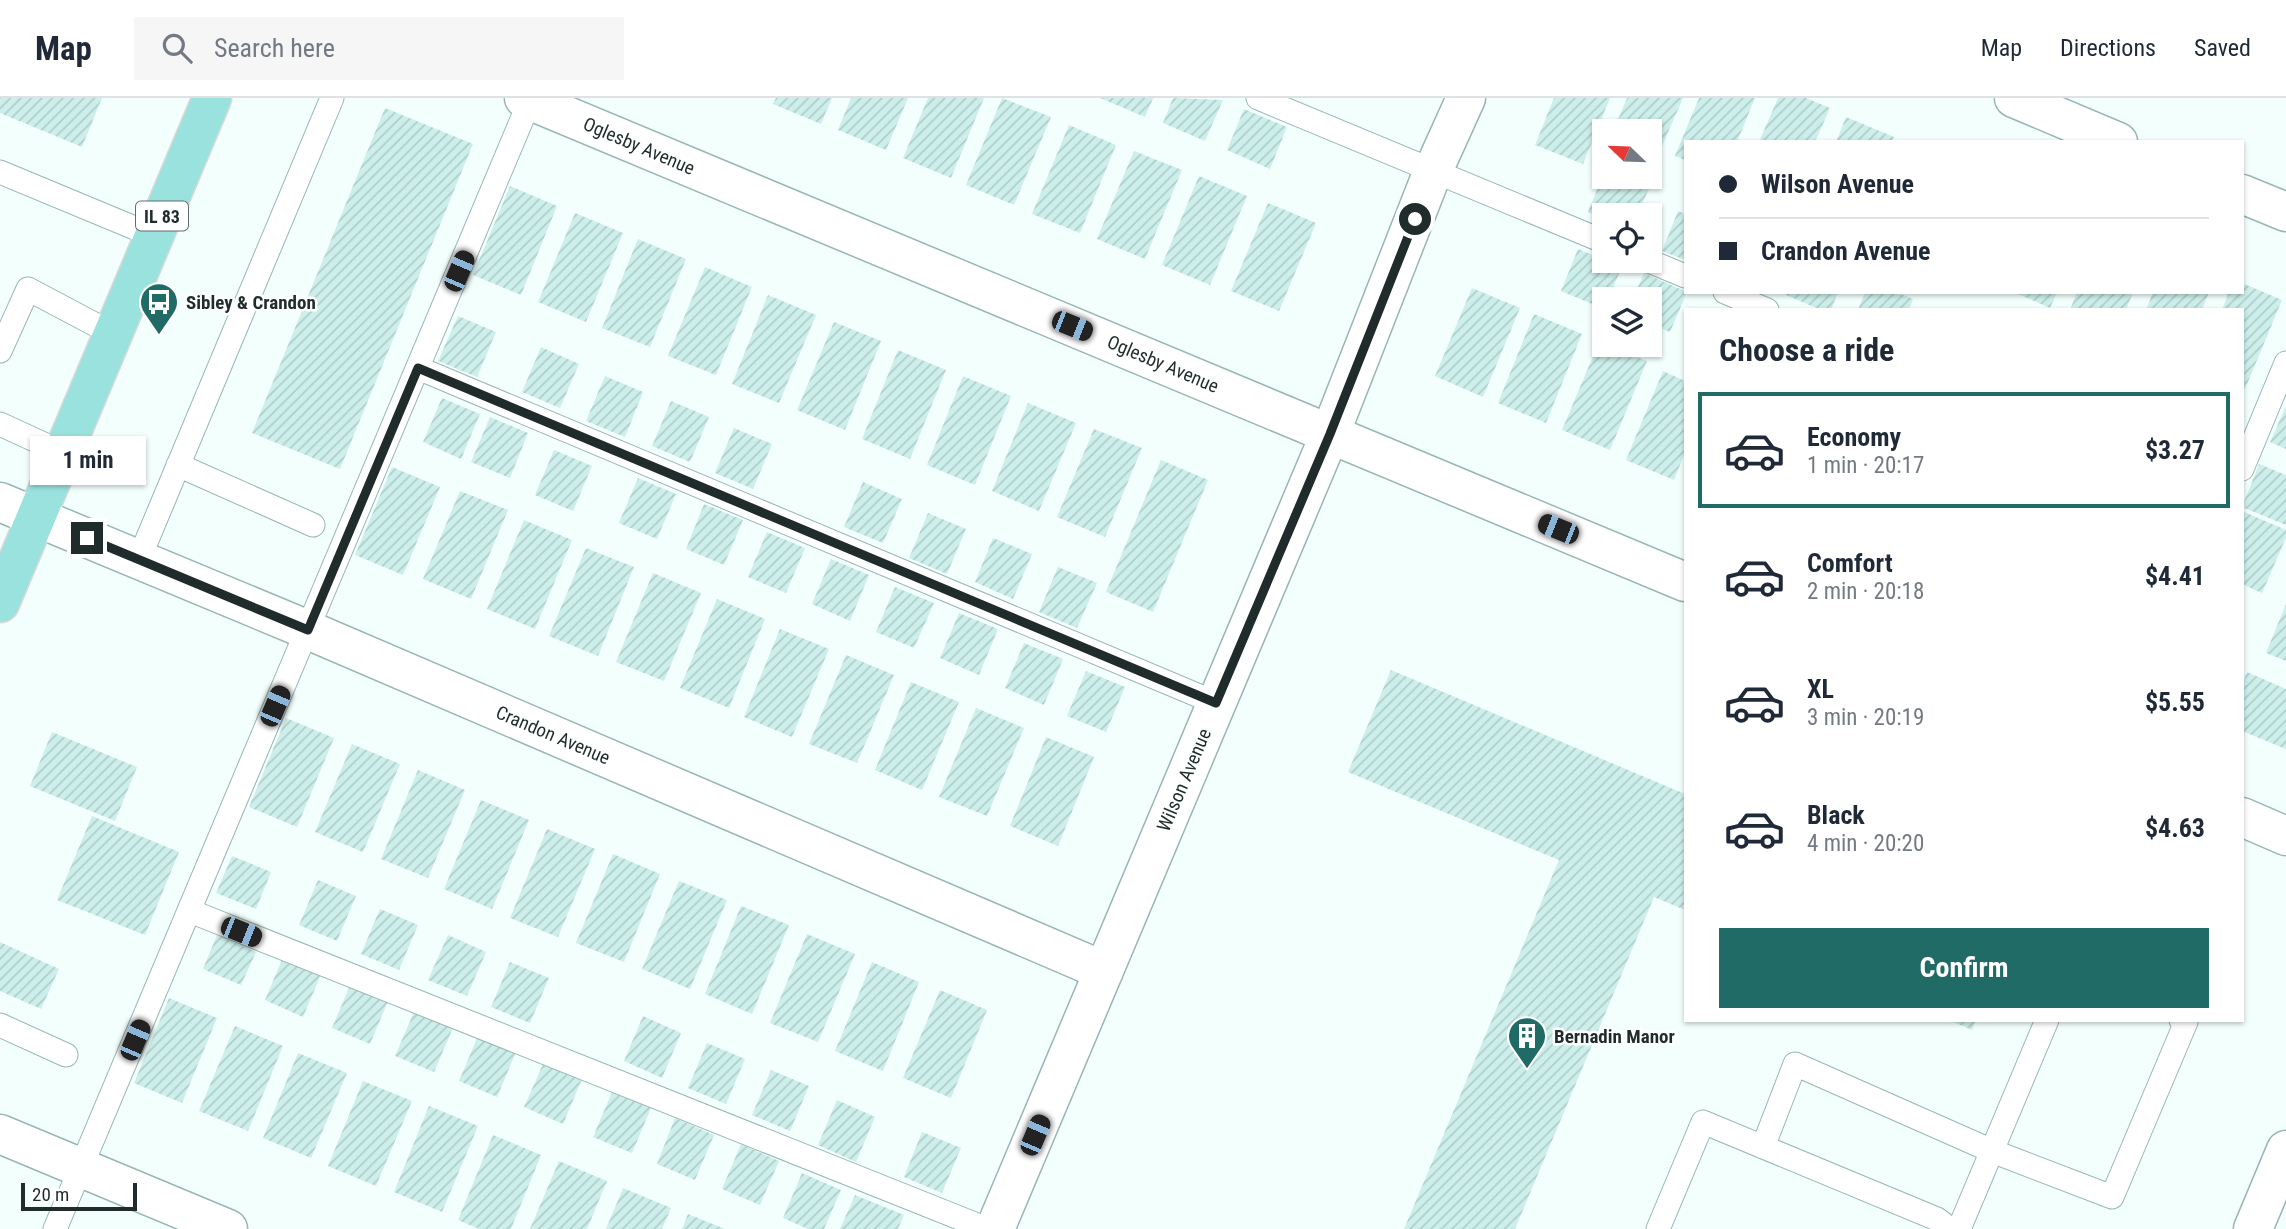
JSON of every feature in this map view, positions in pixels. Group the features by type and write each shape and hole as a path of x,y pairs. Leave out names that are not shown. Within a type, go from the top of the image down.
{"main road":[{"name":"IL 83","path":"0,603 212,98"}],"street":[{"name":"Wilson Avenue","path":"995,1229 1330,434 1433,171 1466,98"},
{"path":"2014,98 2113,140"},
{"name":"Oglesby Avenue","path":"528,99 1684,582"},
{"path":"2244,195 2286,212"},
{"name":"Crandon Avenue","path":"0,502 308,630 1104,971"},
{"path":"2244,818 2286,836"},
{"path":"0,1134 229,1229"},
{"path":"2253,1229 2286,1150"}],"lane":[{"path":"139,559 332,98"},
{"path":"1258,98 1592,237"},
{"path":"55,1229 418,368 528,99"},
{"path":"0,172 154,236"},
{"path":"1662,266 1684,276"},
{"path":"0,351 28,289 113,334"},
{"path":"1730,294 1762,308"},
{"path":"2244,464 2286,363"},
{"path":"418,368 1216,703"},
{"path":"0,424 62,453"},
{"path":"178,465 313,525"},
{"path":"190,911 987,1229"},
{"path":"1959,1229 2046,1022"},
{"path":"1763,1147 1795,1064 1992,1151 2112,1197 2184,1022"},
{"path":"0,1025 66,1055"},
{"path":"1658,1229 1703,1122 1937,1219 1950,1229"}],"building":[{"path":"0,98 102,98 82,147 0,113"},
{"path":"776,98 832,98 821,124 773,104"},
{"path":"851,98 908,98 886,150 838,130"},
{"path":"928,98 984,98 951,178 903,158"},
{"path":"1002,98 1051,117 1014,205 966,185"},
{"path":"1100,98 1153,98 1145,117"},
{"path":"1173,98 1223,100 1205,141 1163,123"},
{"path":"1554,98 1610,98 1601,119 1592,119 1592,142 1583,164 1535,145"},
{"path":"1627,98 1683,98 1662,146 1662,119 1618,119"},
{"path":"1699,98 1755,98 1738,140 1684,140 1684,160 1675,156"},
{"path":"1778,98 1806,98 1830,108 1816,140 1760,140"},
{"path":"385,108 473,144 340,469 252,433"},
{"path":"1244,109 1287,127 1270,169 1227,150"},
{"path":"1846,117 1894,137 1893,140 1837,140"},
{"path":"1069,125 1116,145 1080,233 1032,214"},
{"path":"1134,151 1182,170 1145,259 1097,239"},
{"path":"1199,176 1247,196 1210,285 1162,265"},
{"path":"510,186 557,206 521,295 473,275"},
{"path":"1598,189 1649,189 1643,203 1592,203 1592,214 1588,212"},
{"path":"1268,203 1316,223 1279,311 1231,291"},
{"path":"1678,211 1684,214 1684,260 1662,251"},
{"path":"575,213 623,233 586,322 538,302"},
{"path":"638,239 686,259 650,347 602,328"},
{"path":"1578,249 1592,255 1592,273 1619,273 1613,287 1592,287 1592,304 1561,291"},
{"path":"705,267 752,287 716,375 668,356"},
{"path":"1644,273 1686,294 1670,332 1662,329 1662,287 1638,287"},
{"path":"2244,284 2282,300 2245,389 2244,308 2223,308 2228,294 2244,294"},
{"path":"1472,288 1520,308 1483,397 1435,376"},
{"path":"1837,294 1832,308 1816,308 1786,295"},
{"path":"1864,294 1901,294 1913,299 1910,308 1859,308"},
{"path":"2018,294 2056,294 2050,308"},
{"path":"2076,294 2132,294 2127,308 2071,308"},
{"path":"2152,294 2208,294 2203,308 2147,308"},
{"path":"768,295 816,315 779,403 732,384"},
{"path":"1534,314 1582,334 1546,423 1498,403"},
{"path":"458,316 496,332 477,377 438,361"},
{"path":"834,322 881,341 845,430 797,410"},
{"path":"541,347 579,364 560,408 522,392"},
{"path":"898,350 946,370 910,459 862,439"},
{"path":"1593,357 1637,357 1647,361 1610,450 1562,430"},
{"path":"1663,371 1684,381 1684,455 1674,480 1626,460"},
{"path":"605,376 643,392 625,437 586,421"},
{"path":"963,376 1011,396 975,485 927,465"},
{"path":"442,398 480,414 461,459 423,442"},
{"path":"671,401 709,417 690,462 652,446"},
{"path":"1028,403 1076,423 1039,511 992,491"},
{"path":"2286,406 2286,449 2270,442"},
{"path":"490,417 528,433 510,478 471,462"},
{"path":"734,428 772,444 753,489 715,473"},
{"path":"1094,429 1142,448 1105,537 1057,517"},
{"path":"554,450 592,466 573,511 535,495"},
{"path":"1161,460 1208,480 1153,612 1106,592"},
{"path":"2259,464 2286,475 2286,525 2244,508"},
{"path":"392,467 440,487 403,575 355,555"},
{"path":"638,478 676,494 657,539 619,523"},
{"path":"863,482 902,499 883,543 844,527"},
{"path":"460,491 508,510 471,599 423,579"},
{"path":"704,504 743,520 724,565 686,549"},
{"path":"2244,512 2286,530 2286,538 2262,593 2244,585"},
{"path":"928,513 966,529 947,574 909,558"},
{"path":"524,520 572,540 535,629 487,609"},
{"path":"767,532 805,548 786,593 748,577"},
{"path":"993,538 1032,554 1013,599 975,582"},
{"path":"586,548 634,567 598,656 549,636"},
{"path":"831,559 869,575 850,621 812,604"},
{"path":"1058,567 1097,583 1077,628 1039,612"},
{"path":"653,573 701,593 664,681 616,662"},
{"path":"895,587 934,603 914,648 876,632"},
{"path":"717,599 765,619 729,708 680,688"},
{"path":"2286,604 2286,661 2266,653"},
{"path":"959,613 998,629 979,675 940,658"},
{"path":"780,629 829,649 792,737 744,717"},
{"path":"1024,643 1063,659 1044,705 1005,688"},
{"path":"846,655 894,675 857,763 809,744"},
{"name":"Bernadin Manor","path":"1391,670 1684,794 1684,910 1654,897 1515,1229 1404,1229 1559,860 1348,772"},
{"path":"1086,671 1125,687 1106,732 1067,716"},
{"path":"2247,672 2286,689 2286,749 2244,732 2244,680"},
{"path":"911,682 959,702 922,790 875,770"},
{"path":"976,708 1024,728 987,816 939,797"},
{"path":"286,718 334,738 297,827 249,807"},
{"path":"52,732 137,767 115,821 30,786"},
{"path":"1046,737 1094,757 1058,846 1010,826"},
{"path":"352,744 400,764 363,852 315,832"},
{"path":"418,770 465,790 428,878 381,859"},
{"path":"481,800 529,820 492,909 444,889"},
{"path":"92,816 179,852 145,935 57,900"},
{"path":"547,829 595,849 558,937 510,918"},
{"path":"613,854 660,874 624,962 576,943"},
{"path":"232,856 271,872 256,909 216,893"},
{"path":"318,880 356,896 337,941 299,925"},
{"path":"679,881 727,900 690,989 642,969"},
{"path":"741,906 789,925 752,1014 705,994"},
{"path":"380,909 418,925 399,970 361,954"},
{"path":"807,934 855,954 818,1042 770,1023"},
{"path":"217,935 256,952 241,985 203,969"},
{"path":"448,935 486,952 467,996 428,980"},
{"path":"0,942 59,969 41,1009 0,991"},
{"path":"284,955 322,972 303,1017 265,1000"},
{"path":"510,962 549,978 530,1023 491,1007"},
{"path":"872,962 919,982 883,1071 835,1051"},
{"path":"351,983 389,999 370,1044 332,1028"},
{"path":"940,990 987,1010 951,1098 903,1078"},
{"path":"169,998 217,1018 182,1103 134,1083"},
{"path":"414,1012 453,1028 434,1072 395,1056"},
{"path":"643,1016 681,1033 662,1078 624,1061"},
{"path":"1954,1022 1975,1022 1972,1030"},
{"path":"235,1026 283,1046 248,1131 199,1111"},
{"path":"478,1036 516,1052 497,1097 459,1081"},
{"path":"707,1043 745,1059 726,1104 688,1088"},
{"path":"298,1053 347,1073 311,1158 263,1138"},
{"path":"544,1062 582,1079 563,1124 524,1107"},
{"path":"771,1070 809,1086 790,1131 752,1115"},
{"path":"363,1081 412,1101 376,1186 328,1166"},
{"path":"612,1092 651,1108 632,1153 593,1137"},
{"path":"837,1100 875,1117 856,1162 818,1145"},
{"path":"429,1106 478,1126 442,1212 394,1192"},
{"path":"675,1118 714,1135 695,1180 657,1164"},
{"path":"922,1132 961,1148 942,1193 904,1177"},
{"path":"493,1135 541,1155 511,1229 479,1229 458,1220"},
{"path":"741,1144 779,1161 760,1205 722,1189"},
{"path":"559,1161 607,1181 587,1229 530,1229"},
{"path":"802,1173 841,1190 824,1229 808,1229 783,1218"},
{"path":"623,1188 671,1208 662,1229 606,1229"},
{"path":"855,1195 904,1215 898,1229 840,1229"},
{"path":"688,1214 725,1229 682,1229"}],"place":[{"name":"Sibley & Crandon","path":"159,336"},
{"name":"Bernadin Manor","path":"1527,1070"}],"route":[{"path":"87,538 308,630 418,368 1216,703 1330,434 1415,219"}]}
